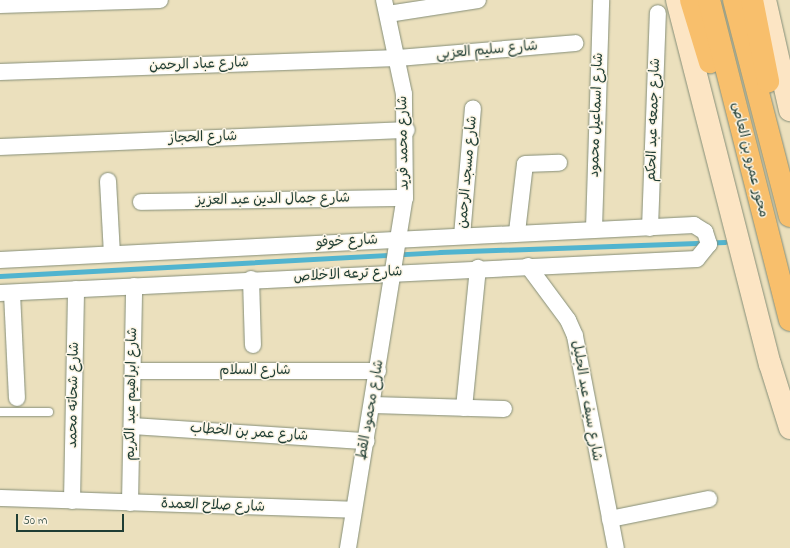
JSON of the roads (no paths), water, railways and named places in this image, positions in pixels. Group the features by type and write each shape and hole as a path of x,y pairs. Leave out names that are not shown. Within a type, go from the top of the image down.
{"main road":[{"path":"691,0 721,92 740,125"},
{"name":"محور عمرو بن العاص","path":"709,0 790,320"},
{"name":"محور عمرو بن العاص","path":"734,0 765,125 790,216"},
{"path":"752,0 771,97 765,125"}],"street":[{"path":"0,5 160,0"},
{"path":"386,7 478,0"},
{"name":"شارع اسماعيل محمود","path":"594,229 601,0"},
{"path":"677,0 770,364 790,428"},
{"path":"765,0 790,110"},
{"name":"شارع محمد فريد","path":"386,7 398,58 407,130 406,198 394,273"},
{"name":"شارع جمعه عبد الحكم","path":"650,228 658,13"},
{"name":"شارع سليم العزبى","path":"398,58 575,43"},
{"name":"شارع عباد الرحمن","path":"0,72 398,58"},
{"name":"شارع مسجد الرحمن","path":"462,236 473,108"},
{"name":"شارع الحجاز","path":"0,147 407,130"},
{"path":"517,232 524,166 559,163"},
{"path":"108,181 112,254"},
{"name":"شارع جمال الدين عبد العزيز","path":"141,202 406,198"},
{"name":"شارع خوفو","path":"0,260 517,232 650,228 694,225 705,232 709,244 697,259"},
{"name":"شارع ترعه الاخلاص","path":"6,293 251,279 697,259"},
{"name":"شارع سيف عبد الجليل","path":"528,266 568,320 575,336 616,548"},
{"path":"464,408 478,268"},
{"name":"شارع محمود القط","path":"348,548 353,510 367,441 394,273"},
{"path":"251,279 253,345"},
{"name":"شارع ابراهيم عبد الكريم","path":"130,503 134,286"},
{"name":"شارع شحاته محمد","path":"72,501 76,289"},
{"path":"6,293 17,398"},
{"name":"شارع السلام","path":"133,371 378,371"},
{"path":"373,405 504,409"},
{"name":"شارع عمر بن الخطاب","path":"132,426 367,441"},
{"name":"شارع صلاح العمدة","path":"0,498 353,510"},
{"path":"610,519 709,499"}],"lane":[{"path":"0,412 49,412"}],"waterway":[{"path":"0,276 440,252 725,242"}]}
